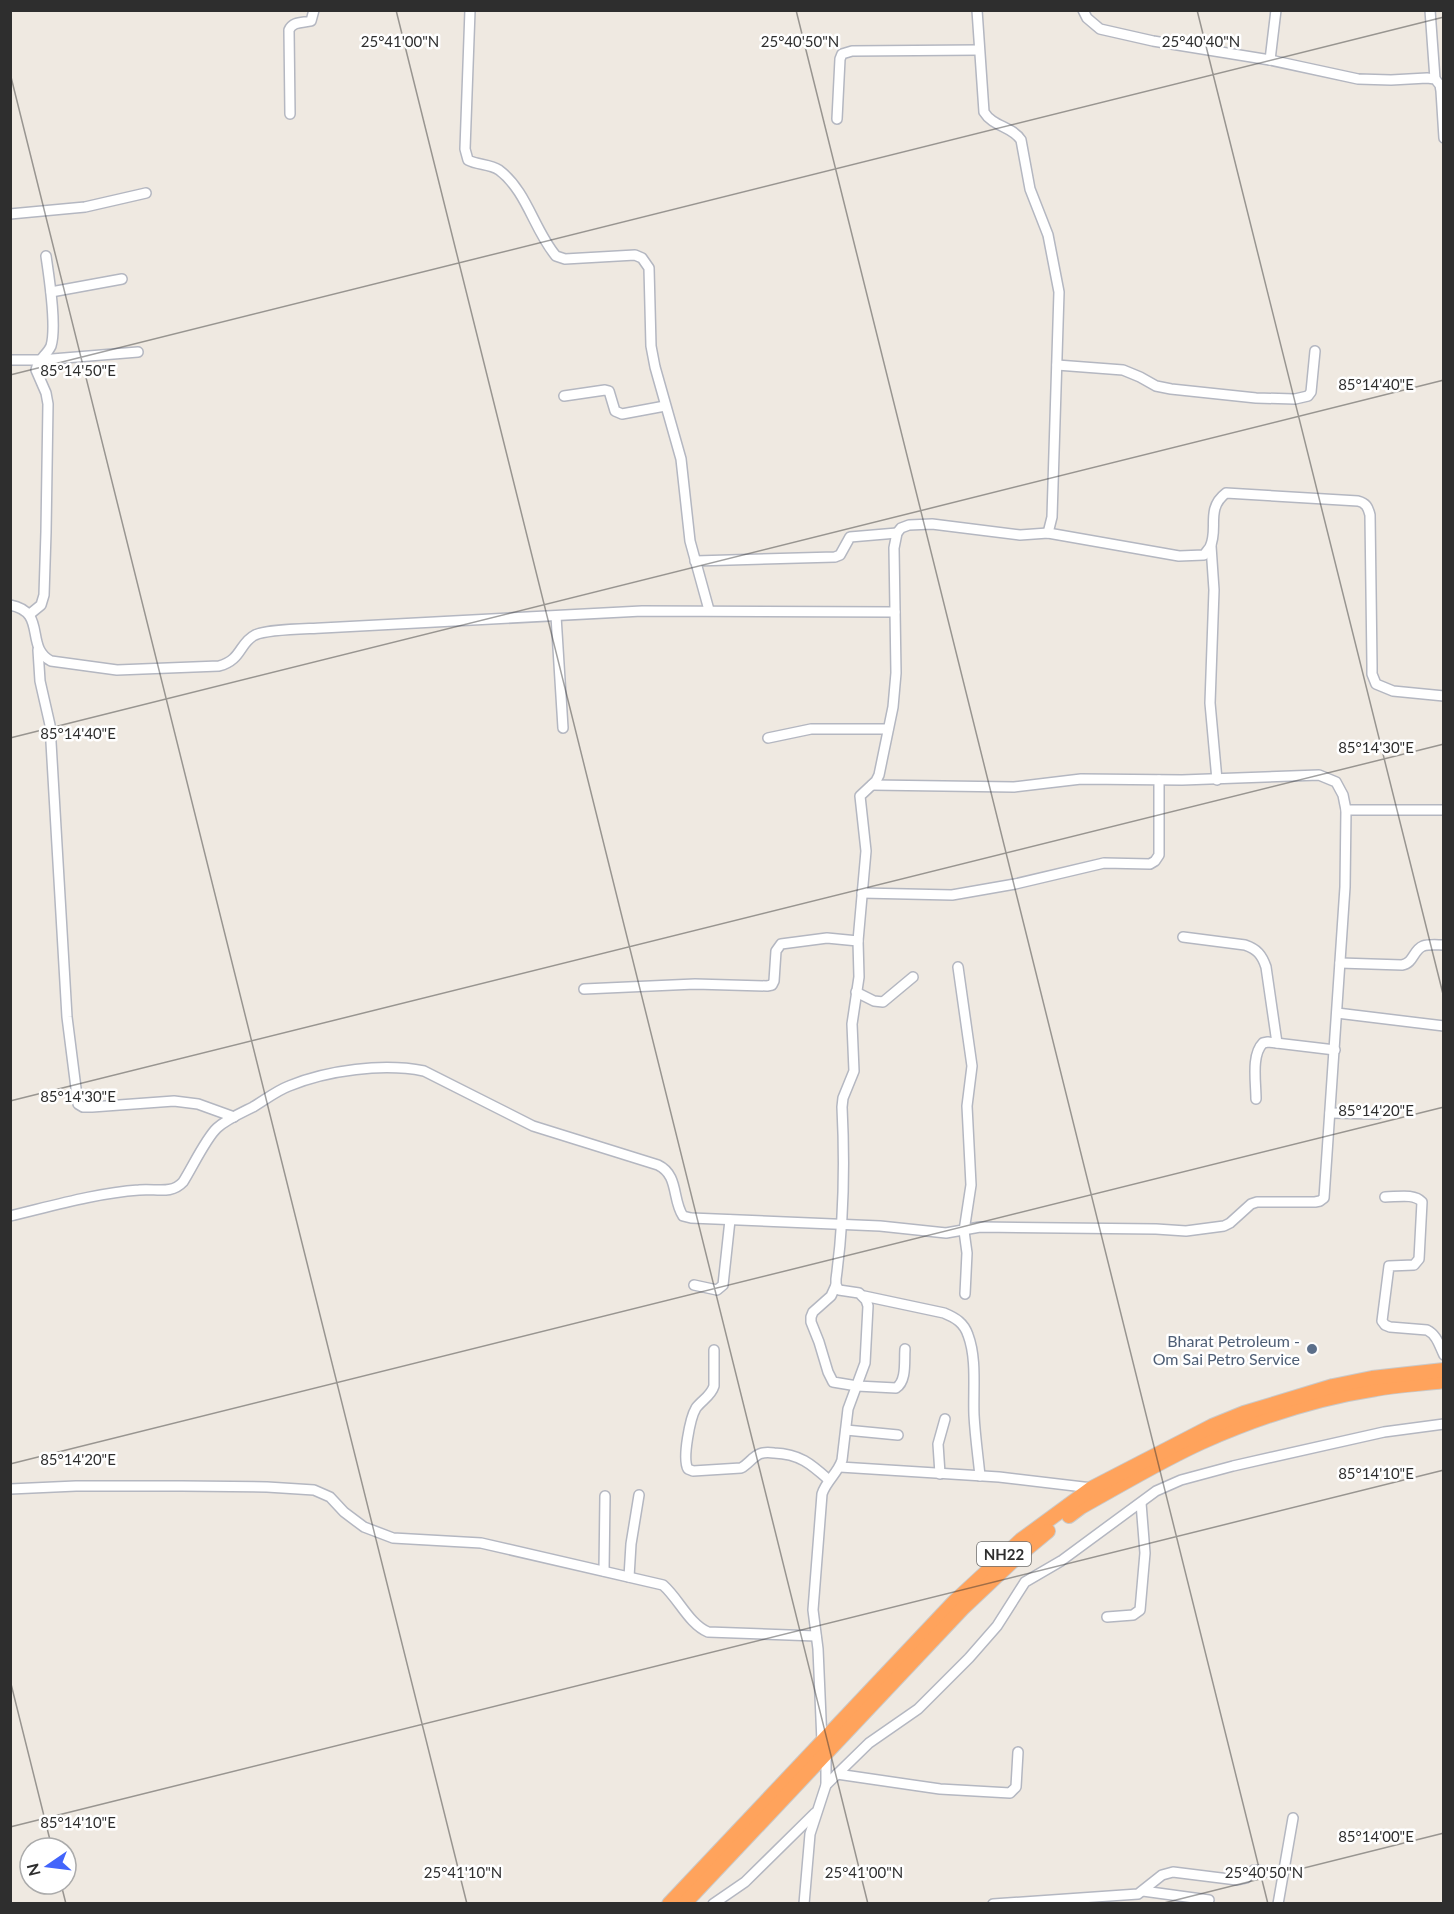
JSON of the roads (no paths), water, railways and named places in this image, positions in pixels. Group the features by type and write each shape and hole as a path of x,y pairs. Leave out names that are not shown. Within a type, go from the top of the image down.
{"highway":[{"name":"NH22","path":"684,1904 954,1602 1005,1554 1092,1488 1212,1426 1244,1413 1333,1386 1372,1378 1443,1370"},
{"name":"NH22","path":"669,1904 962,1609 1028,1548 1081,1507 1203,1441 1259,1420 1343,1395 1443,1381"}],"street":[{"path":"290,114 289,30 295,24 311,21 314,10"},
{"path":"470,10 465,149 468,160 495,168 507,177 556,256 565,259 626,254 642,258 647,264 650,273 651,346 657,378 681,459 688,528 709,610"},
{"path":"977,10 984,112 993,122 1016,133 1020,140 1030,189 1048,235 1059,292 1052,517 1048,534"},
{"path":"1083,10 1094,25 1100,29 1186,47 1270,60 1358,79 1435,79"},
{"path":"1270,60 1276,10"},
{"path":"1430,10 1435,79 1441,91 1443,138"},
{"path":"837,119 842,54 852,51 979,50"},
{"path":"10,214 85,207 146,192"},
{"path":"30,614 43,600 48,398 36,370 51,344 51,292 46,256"},
{"path":"51,292 122,279"},
{"path":"1057,365 1123,370 1162,388 1246,397 1295,399 1308,396 1311,392 1315,351"},
{"path":"10,360 40,360 138,352"},
{"path":"564,396 609,391 615,411 622,414 665,406"},
{"path":"1217,780 1211,717 1214,590 1211,546 1215,508 1219,498 1226,493 1365,503 1370,515 1372,674 1376,684 1393,691 1443,696"},
{"path":"905,1349 903,1380 900,1385 890,1389 833,1382 811,1322 813,1312 827,1300 836,1285 843,1225 842,1107 843,1098 854,1071 852,1024 859,977 858,941 866,843 860,796 879,775 894,698 896,673 894,548 897,533 901,528 909,525 926,524 1020,535 1048,534 1192,557 1204,555 1211,546"},
{"path":"695,561 835,557 843,551 850,537 897,533"},
{"path":"10,605 23,608 30,614 38,648 40,681 50,725 67,1017 78,1104 83,1107 92,1107 174,1101 198,1104 234,1117"},
{"path":"38,648 43,657 51,661 122,670 219,666 234,659 253,636 269,632 398,622 642,611 895,612"},
{"path":"556,616 563,728"},
{"path":"768,738 811,729 888,729"},
{"path":"10,1216 118,1193 178,1188 214,1130 234,1117 286,1087 314,1078 380,1068 418,1070 434,1075 533,1126 658,1165 670,1174 679,1210 683,1216 700,1219 880,1226 946,1233 980,1227 1186,1231 1224,1226 1251,1204 1257,1202 1320,1201 1324,1198 1345,887 1346,810 1343,795 1336,782 1319,775 1217,780 1081,779 1003,787 872,785"},
{"path":"862,893 952,896 1015,884 1104,862 1149,864 1159,855 1159,780"},
{"path":"1346,810 1443,810"},
{"path":"1183,937 1245,945 1253,948 1262,956 1266,967 1277,1043"},
{"path":"584,989 695,984 767,986 772,985 774,981 776,951 781,944 827,938 858,941"},
{"path":"1340,963 1402,965 1412,961 1421,947 1443,946"},
{"path":"958,967 972,1066 967,1106 971,1185 964,1230 967,1246 964,1294"},
{"path":"856,992 874,1001 883,1002 914,977"},
{"path":"1337,1013 1443,1026"},
{"path":"1256,1099 1258,1050 1263,1042 1335,1050"},
{"path":"1330,1113 1378,1114"},
{"path":"1385,1197 1413,1197 1422,1202 1419,1259 1413,1265 1389,1266 1382,1321 1390,1327 1432,1332 1436,1336 1443,1355"},
{"path":"694,1285 712,1290 721,1288 723,1285 730,1220"},
{"path":"836,1285 844,1292 859,1293 945,1313 963,1324 968,1335 973,1362 974,1416 980,1476"},
{"path":"804,1904 810,1834 826,1785 813,1610 817,1544 822,1494 829,1480 840,1467 848,1408 865,1363 868,1306 864,1296"},
{"path":"714,1350 714,1386 693,1416 685,1458 685,1465 688,1469 693,1471 741,1468 762,1453 783,1453 803,1459 829,1480"},
{"path":"940,1474 938,1444 945,1419"},
{"path":"826,1785 869,1743 918,1709 969,1658 997,1626 1025,1582 1061,1561 1156,1491 1167,1485 1233,1466 1384,1432 1443,1425"},
{"path":"846,1431 898,1435"},
{"path":"840,1467 980,1476 1092,1488"},
{"path":"10,1489 76,1486 267,1486 314,1490 330,1497 344,1512 364,1527 393,1538 481,1543 663,1585 697,1625 708,1632 816,1636"},
{"path":"629,1577 639,1495"},
{"path":"604,1571 605,1496"},
{"path":"1107,1617 1133,1615 1140,1610 1145,1552 1141,1503"},
{"path":"837,1774 940,1789 1010,1793 1016,1786 1018,1752"},
{"path":"713,1904 745,1882 817,1811"},
{"path":"1278,1904 1293,1818"},
{"path":"993,1904 1138,1894 1162,1875 1173,1872 1237,1880 1246,1878 1254,1870 1283,1873"},
{"path":"1143,1891 1186,1900 1209,1900"}],"place":[{"name":"Bharat Petroleum - Om Sai Petro Service","path":"1312,1349"}]}
